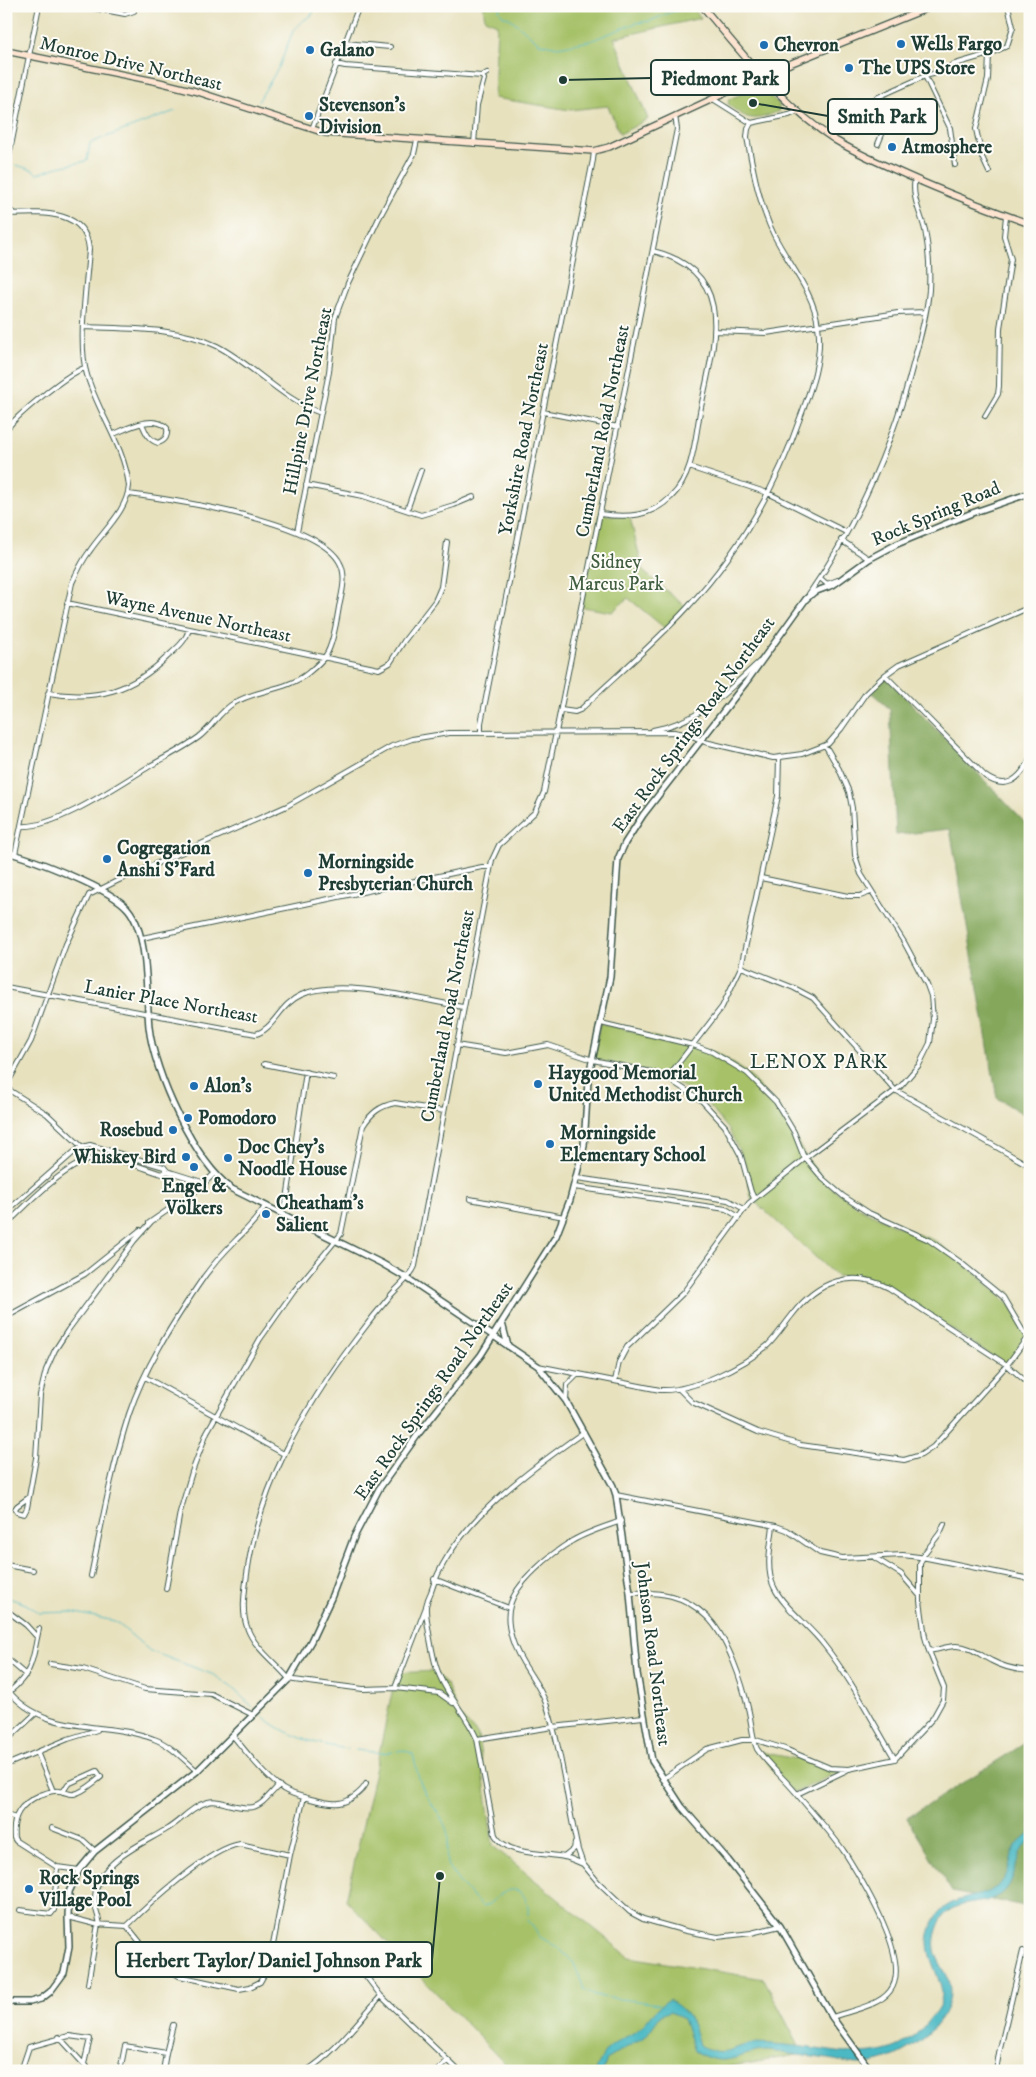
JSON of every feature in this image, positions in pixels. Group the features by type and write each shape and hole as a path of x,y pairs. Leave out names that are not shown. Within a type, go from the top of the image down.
{"main road":[{"path":"702,6 761,76 818,128 846,146 915,179 1030,224"},
{"name":"Monroe Drive Northeast","path":"6,51 159,82 195,91 312,129 338,134 594,151 609,147 761,76 933,6"}],"street":[{"path":"6,171 39,6"},
{"path":"83,6 125,14 134,11"},
{"path":"312,129 359,6"},
{"path":"878,144 887,122 876,106 876,98 925,76 941,72 952,65 989,54 1007,46 1012,26 1008,6"},
{"path":"345,42 390,47"},
{"path":"989,54 988,78 976,129 982,156 989,172"},
{"path":"336,64 482,76 488,73"},
{"path":"474,144 477,104 484,79 482,76"},
{"path":"925,76 950,128 955,165"},
{"path":"713,100 751,123 799,111"},
{"name":"Cumberland Road Northeast","path":"289,1679 252,1639 246,1625 244,1592 250,1552 258,1519 284,1454 315,1398 369,1321 412,1273 415,1266 490,867 499,845 529,820 540,804 557,733 677,129 675,116"},
{"path":"561,710 575,712 580,710 687,608 732,552 768,493 789,450 808,397 818,355 818,326 809,296 782,250 766,214 756,183 747,137 751,123"},
{"name":"Hillpine Drive Northeast","path":"297,532 329,372 333,331 340,304 379,218 414,154 417,140"},
{"name":"Yorkshire Road Northeast","path":"481,733 481,723 594,151"},
{"path":"806,599 842,540 873,477 894,425 912,369 929,290 928,254 925,231 913,189 915,179"},
{"path":"6,208 16,214"},
{"path":"6,214 58,215 76,222 86,233 90,249 83,350 85,368 90,385 114,434 128,478 128,494 123,507 81,564 72,583 15,854"},
{"path":"985,416 998,394 999,386 1000,328 1011,259 1004,236 1006,216"},
{"path":"600,514 630,517 655,509 676,492 689,467 716,331 713,303 700,278 679,260 653,251"},
{"path":"716,331 766,333 898,312 925,312"},
{"path":"84,327 159,332 208,342 233,356 287,396 321,412"},
{"path":"6,430 23,412 73,372 85,368"},
{"path":"543,412 618,427"},
{"path":"114,434 142,424 152,422 163,424 167,428 167,437 158,443 153,442 142,424"},
{"path":"689,467 768,493 846,532"},
{"path":"407,510 421,470"},
{"path":"306,485 363,496 421,515 473,497"},
{"name":"Rock Spring Road","path":"806,599 814,592 833,585 869,559 897,544 1030,492"},
{"path":"21,826 36,825 94,800 198,737 234,703 278,689 309,673 324,658 328,651 344,580 343,570 338,558 326,547 312,538 297,532 258,520 191,503 128,494"},
{"path":"842,540 869,559"},
{"name":"Wayne Avenue Northeast","path":"67,603 374,669 383,668 390,663 404,640 438,596 447,542"},
{"path":"820,578 827,584 838,580"},
{"name":"East Rock Springs Road Northeast","path":"6,2002 30,2002 40,1999 57,1984 68,1961 70,1892 79,1870 94,1851 197,1771 289,1679 311,1641 331,1598 351,1544 379,1489 419,1433 470,1370 548,1252 564,1217 577,1178 584,1146 586,1095 610,978 617,865 620,853 644,815 806,599"},
{"path":"82,1147 47,1114 6,1087 31,1042 57,967 74,925 89,895 287,806 392,746 432,735 680,732 705,742 778,758 802,754 825,746 866,694 885,675 914,657 1030,607"},
{"path":"48,693 92,696 110,693 128,686 143,678 158,666 185,640 189,629"},
{"path":"644,732 671,726 714,704 760,661"},
{"path":"885,675 992,781 1005,783 1016,779 1030,760"},
{"path":"615,1381 619,1362 627,1347 683,1293 754,1198 895,1090 913,1074 925,1054 932,1031 933,1007 927,985 913,957 861,874 855,855 849,792 839,769 825,746"},
{"path":"667,1078 722,1007 740,967 778,796 778,758"},
{"name":"Johnson Road Northeast","path":"6,852 40,863 99,890 118,899 130,910 142,938 148,1014 155,1054 169,1094 187,1131 215,1173 232,1189 407,1278 538,1366 566,1401 613,1486 616,1495 630,1593 643,1717 652,1761 682,1807 728,1860 780,1926 832,2017 871,2070"},
{"path":"142,938 482,867 490,867"},
{"path":"761,878 848,896 860,896 871,892"},
{"path":"740,967 786,984 813,998 895,1090 1030,1166"},
{"name":"Lanier Place Northeast","path":"6,986 256,1034 265,1032 280,1011 291,1000 304,993 318,989 375,991 463,1007"},
{"path":"601,1023 693,1045 730,1062 762,1087 785,1117 805,1158 823,1179 843,1196 875,1217 929,1240 994,1289 1010,1306 1023,1333 1029,1336 1007,1365 932,1447 921,1455 904,1460 832,1450 771,1437 692,1402 680,1390"},
{"path":"456,1045 506,1054 548,1044 593,1060 651,1072 667,1078 701,1100 725,1126 741,1156 754,1198"},
{"path":"264,1064 334,1078"},
{"path":"281,1214 287,1199 306,1072"},
{"path":"166,1589 180,1512 195,1463 216,1416 260,1339 294,1291 341,1234 360,1133 368,1118 379,1108 395,1103 444,1110"},
{"path":"6,1212 68,1158 82,1147 90,1145 164,1167 167,1171 205,1183"},
{"path":"105,1159 107,1150"},
{"path":"68,1158 74,1166"},
{"path":"6,1225 74,1166 83,1161 98,1158 162,1174 167,1171"},
{"path":"6,1317 85,1274 151,1222 205,1183 215,1173"},
{"path":"577,1178 728,1200 744,1209"},
{"path":"574,1187 726,1210 739,1217"},
{"path":"655,1199 656,1190"},
{"path":"470,1199 564,1217"},
{"path":"91,1576 110,1483 130,1412 145,1377 154,1358 198,1285 226,1250 254,1222 265,1206"},
{"path":"28,1498 36,1458 40,1389 50,1361 68,1330 134,1240 151,1222"},
{"path":"538,1366 660,1390 680,1390 714,1377 759,1352 775,1337 798,1307 814,1293 836,1281 849,1278 876,1281 889,1288 1007,1365 1030,1385"},
{"path":"502,1323 508,1346"},
{"path":"566,1401 567,1385 578,1374"},
{"path":"145,1377 284,1454"},
{"path":"395,1688 426,1607 434,1579 442,1562 490,1506 524,1474 584,1432"},
{"path":"616,1495 787,1530 820,1552 842,1558 903,1555 922,1557 1030,1579"},
{"path":"621,1521 571,1542 532,1573 512,1599 509,1608 512,1641 523,1664 538,1685 547,1704 576,1841 583,1864 598,1882 630,1912 643,1919 686,1931 718,1937 751,1933 780,1926"},
{"path":"797,1794 849,1770 895,1759 933,1718 943,1700 944,1688 929,1651 920,1596 920,1564 922,1557 944,1524"},
{"path":"772,1526 770,1570 773,1586 824,1645 846,1676 895,1759"},
{"path":"874,1557 901,1574 920,1596"},
{"path":"6,1565 33,1570"},
{"path":"434,1579 509,1608"},
{"path":"630,1593 679,1597 694,1605 721,1634 732,1658 748,1706 756,1747 844,1852 871,1898 891,1941 897,1960 897,1974 890,1991 883,1997 863,2008 832,2017"},
{"path":"426,1607 436,1667 457,1707 477,1739 495,1835 499,1842 520,1850 564,1857 583,1864"},
{"path":"6,1610 26,1625 37,1637"},
{"path":"10,1692 26,1676 36,1653 37,1637 40,1629"},
{"path":"929,1651 955,1646 978,1652 993,1662 1018,1670 1030,1671"},
{"path":"6,1658 26,1676"},
{"path":"50,1664 83,1669 145,1689 211,1694 253,1715"},
{"path":"289,1679 362,1689 395,1688 439,1693 457,1707"},
{"path":"6,1688 23,1705 36,1714 66,1723 138,1733 157,1740 173,1750 197,1771"},
{"path":"6,1741 36,1714"},
{"path":"477,1739 553,1726 643,1717"},
{"path":"6,1765 68,1739 99,1729"},
{"path":"233,1736 249,1756 279,1785 293,1794 339,1803 358,1795 366,1784"},
{"path":"662,1779 707,1749 721,1744 756,1740 785,1749 830,1768 849,1770"},
{"path":"37,1752 53,1791"},
{"path":"62,1792 68,1784 97,1771 101,1777 75,1794 53,1791 23,1804 17,1812 13,1833 16,1842 57,1867 79,1870"},
{"path":"88,1984 99,1924 95,1903 97,1887 104,1872 119,1857 168,1828 200,1804 211,1801 242,1808 254,1808 279,1785"},
{"path":"68,1917 99,1924 127,1926 156,1962 179,1976 239,1989 250,1987 260,1982 269,1966 290,1855 304,1797"},
{"path":"6,1815 16,1818"},
{"path":"52,1828 83,1840 94,1851"},
{"path":"564,1857 574,1849 576,1841"},
{"path":"127,1926 154,1898 217,1852 233,1845 240,1844 290,1855"},
{"path":"20,1910 51,1914 54,1910 57,1867"},
{"path":"996,2071 1022,1951"},
{"path":"356,1963 381,1996 459,2071"},
{"path":"306,2071 339,2044 381,1996"},
{"path":"163,2071 173,2025"},
{"path":"20,2071 29,2047 58,2037 77,2036 90,2039 84,2064"},
{"path":"58,2037 90,2071"},
{"path":"120,2071 124,2046 166,2052"},
{"path":"437,2071 448,2060"}],"green space":[{"path":"483,6 691,6 701,18 614,38 648,119 620,134 608,106 570,110 494,98 497,24 485,19"},
{"path":"759,87 779,104 779,111 764,117 752,118 746,117 728,104 729,99"},
{"name":"Sidney Marcus Park","path":"600,514 630,517 643,571 687,608 666,629 628,598 612,612 582,607"},
{"path":"885,676 1030,828 1030,1118 997,1098 950,829 896,835 890,709 872,693"},
{"path":"600,1023 718,1053 746,1072 780,1110 805,1156 830,1187 863,1210 896,1226 936,1241 981,1278 1011,1306 1029,1338 1005,1365 888,1286 861,1277 836,1276 751,1198 745,1163 729,1130 705,1101 665,1075 593,1059"},
{"path":"435,1671 448,1687 459,1715 478,1735 493,1846 629,1957 764,1979 803,2054 705,2071 512,2071 346,1900 396,1673"},
{"path":"1030,1740 1030,1907 952,1892 907,1818"},
{"path":"761,1752 811,1762 829,1769 843,1770 794,1793 773,1771"}],"water":[{"path":"1030,1833 1030,1840 1020,1853 1013,1876 1006,1890 992,1899 952,1909 945,1914 940,1922 935,1944 938,1959 948,1981 950,1990 949,2002 941,2019 929,2033 905,2051 878,2062 858,2064 768,2051 732,2059 715,2060 694,2051 683,2019 670,2011 661,2015 646,2036 607,2059 603,2071 596,2071 610,2047 639,2029 657,2009 669,2000 682,2009 690,2019 699,2045 716,2051 729,2050 757,2043 791,2045 859,2054 888,2050 902,2044 916,2035 937,2010 941,2002 941,1988 928,1945 931,1927 937,1916 951,1904 985,1893 1000,1884 1008,1871 1013,1851 1022,1839"}],"waterway":[{"path":"259,100 279,67 293,31 312,15 316,6"},
{"path":"498,6 502,15 511,19 539,43 558,47 590,41 636,23 650,21 671,12 695,6"},
{"path":"16,165 33,170 37,174 87,161 90,143 175,111"},
{"path":"6,1597 26,1604 39,1613 71,1612 115,1621 150,1651 214,1675 230,1686 254,1708"},
{"path":"260,1714 291,1734 324,1745 348,1749"},
{"path":"356,1750 381,1753 393,1752"},
{"path":"397,1751 404,1750 413,1754 418,1777 446,1828 448,1836 447,1863 457,1879 483,1907 509,1890 519,1891 523,1894 527,1903 528,1915"},
{"path":"528,1920 540,1937 557,1947 573,1961 584,1989 595,1996 660,2004"}],"place":[{"name":"Wells Fargo","path":"901,44"},
{"name":"Chevron","path":"764,45"},
{"name":"Galano","path":"310,50"},
{"name":"The UPS Store","path":"849,68"},
{"name":"Piedmont Park","path":"563,80"},
{"name":"Smith Park","path":"753,103"},
{"name":"Stevenson's Division","path":"309,116"},
{"name":"Atmosphere","path":"892,147"},
{"name":"Cogregation Anshi S'Fard","path":"107,859"},
{"name":"Morningside Presbyterian Church","path":"308,873"},
{"name":"Haygood Memorial United Methodist Church","path":"538,1084"},
{"name":"Alon's","path":"194,1086"},
{"name":"Pomodoro","path":"188,1118"},
{"name":"Rosebud","path":"173,1130"},
{"name":"Morningside Elementary School","path":"550,1144"},
{"name":"Whiskey Bird","path":"186,1157"},
{"name":"Doc Chey's Noodle House","path":"228,1158"},
{"name":"Engel & Völkers","path":"194,1167"},
{"name":"Cheatham's Salient","path":"266,1214"},
{"name":"Herbert Taylor/ Daniel Johnson Park","path":"440,1876"},
{"name":"Rock Springs Village Pool","path":"29,1889"}],"district":[{"name":"LENOX PARK","path":"819,1062"}]}
